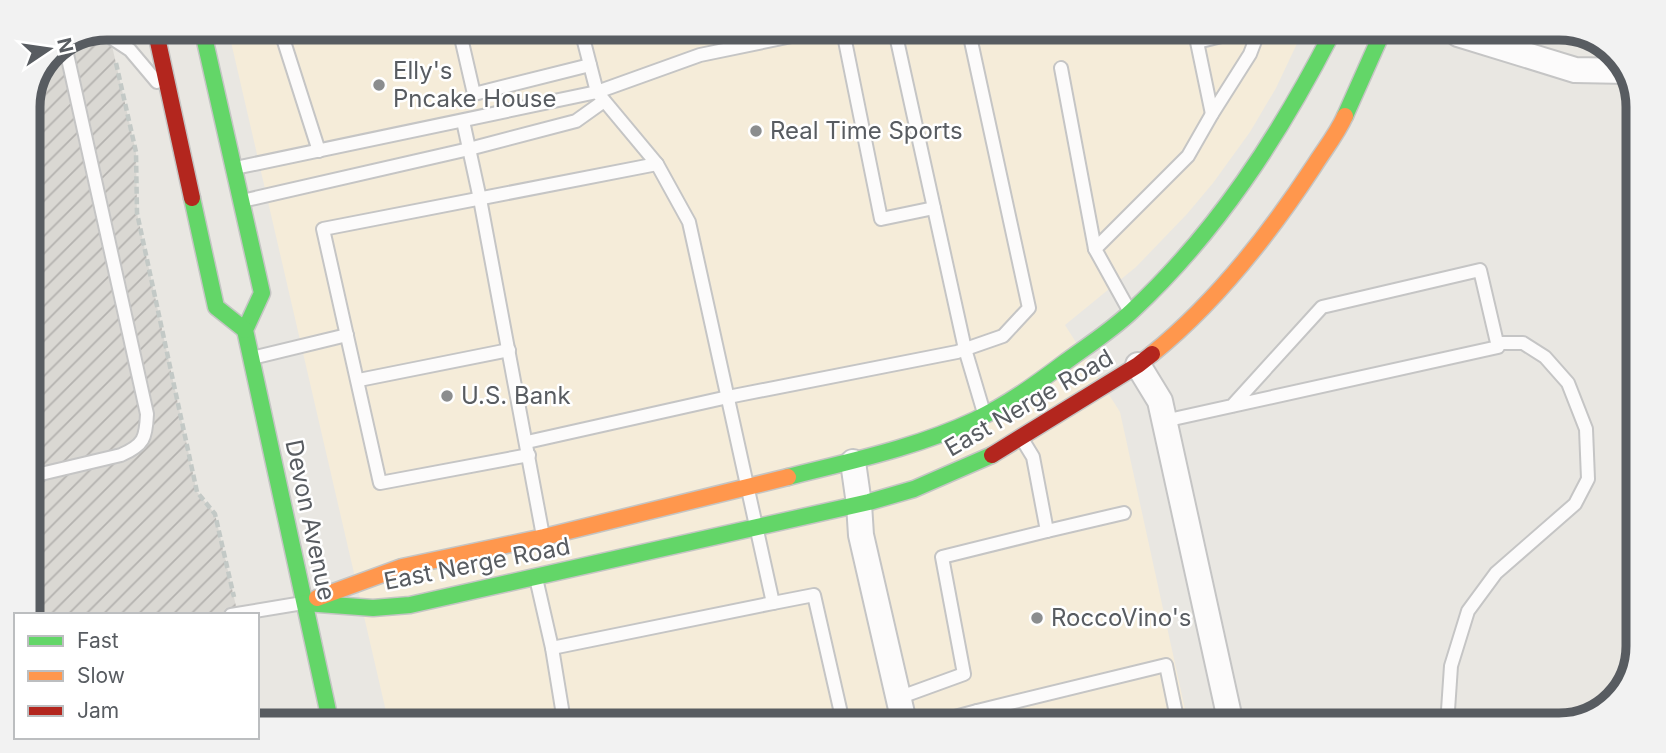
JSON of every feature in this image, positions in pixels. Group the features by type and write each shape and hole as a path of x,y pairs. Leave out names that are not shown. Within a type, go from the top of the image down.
{"main road":[{"path":"158,40 216,307 245,330 262,293 205,40"},
{"name":"East Nerge Road","path":"304,603 402,567 544,537 853,462 931,439 985,416 1030,388 1130,313 1193,250 1281,129 1328,40"},
{"name":"East Nerge Road","path":"304,603 373,608 410,605 859,504 949,477 1021,439 1138,365 1182,327 1284,211 1342,123 1379,40"},
{"name":"Devon Avenue","path":"245,330 328,713"}],"street":[{"path":"1478,40 1575,69 1614,71"},
{"path":"1138,365 1160,401 1229,713"},
{"path":"853,462 861,535 902,713"}],"lane":[{"path":"115,40 130,50 170,98"},
{"path":"284,40 319,151"},
{"path":"462,40 474,94 590,65"},
{"path":"584,40 601,97 657,164 689,222 773,604"},
{"path":"234,168 463,121 601,97 700,55 772,40"},
{"path":"845,40 881,219 934,208"},
{"path":"897,40 965,349 985,416"},
{"path":"657,164 323,229 380,483 728,397 965,349 1003,336 1029,308 972,40"},
{"path":"1205,40 1197,42 1212,114"},
{"path":"1095,249 1188,156 1250,54 1255,40"},
{"path":"1061,68 1095,249 1130,313"},
{"path":"40,474 121,455 135,449 146,435 147,414 74,84"},
{"path":"241,201 468,149 576,121 601,97"},
{"path":"463,121 544,537"},
{"path":"1164,421 1232,406 1498,347 1480,270 1322,307 1232,406"},
{"path":"251,359 347,335"},
{"path":"1448,713 1451,666 1468,611 1496,573 1575,504 1588,479 1586,429 1568,383 1545,357 1523,343 1497,343"},
{"path":"359,380 509,349"},
{"path":"1021,439 1033,457 1047,531"},
{"path":"898,698 964,674 942,557 1124,513"},
{"path":"536,578 552,648 563,713"},
{"path":"552,648 814,596 841,713"},
{"path":"240,613 304,603"},
{"path":"992,713 1166,665 1176,713"}],"path":[{"path":"107,40 136,152 137,213 197,492 215,514 234,613"}],"shaded area":[{"path":"111,40 136,152 137,213 197,492 215,514 238,613 40,613 40,103 45,84 84,84 84,44 94,42"},
{"path":"231,40 1299,40 1276,88 1250,132 1213,183 1136,267 1065,325 1120,412 1186,713 386,713"}],"traffic: fast":[{"path":"205,40 262,293 245,330 328,713"},
{"path":"788,477 906,446 975,420 1021,394 1116,325 1163,281 1219,215 1268,145 1328,40"},
{"path":"1345,116 1379,40"},
{"path":"192,198 216,307 245,330"},
{"path":"305,603 373,608 410,605 869,502 914,489 992,455"}],"traffic: slow":[{"path":"1152,354 1197,313 1260,242 1297,191 1345,116"},
{"path":"317,598 402,567 544,537 788,477"}],"traffic: jam":[{"path":"158,40 192,198"},
{"path":"992,455 1152,354"}],"place":[{"name":"Elly's Pncake House","path":"379,85"},
{"name":"Real Time Sports","path":"756,131"},
{"name":"U.S. Bank","path":"447,396"},
{"name":"RoccoVino's","path":"1037,618"}]}
